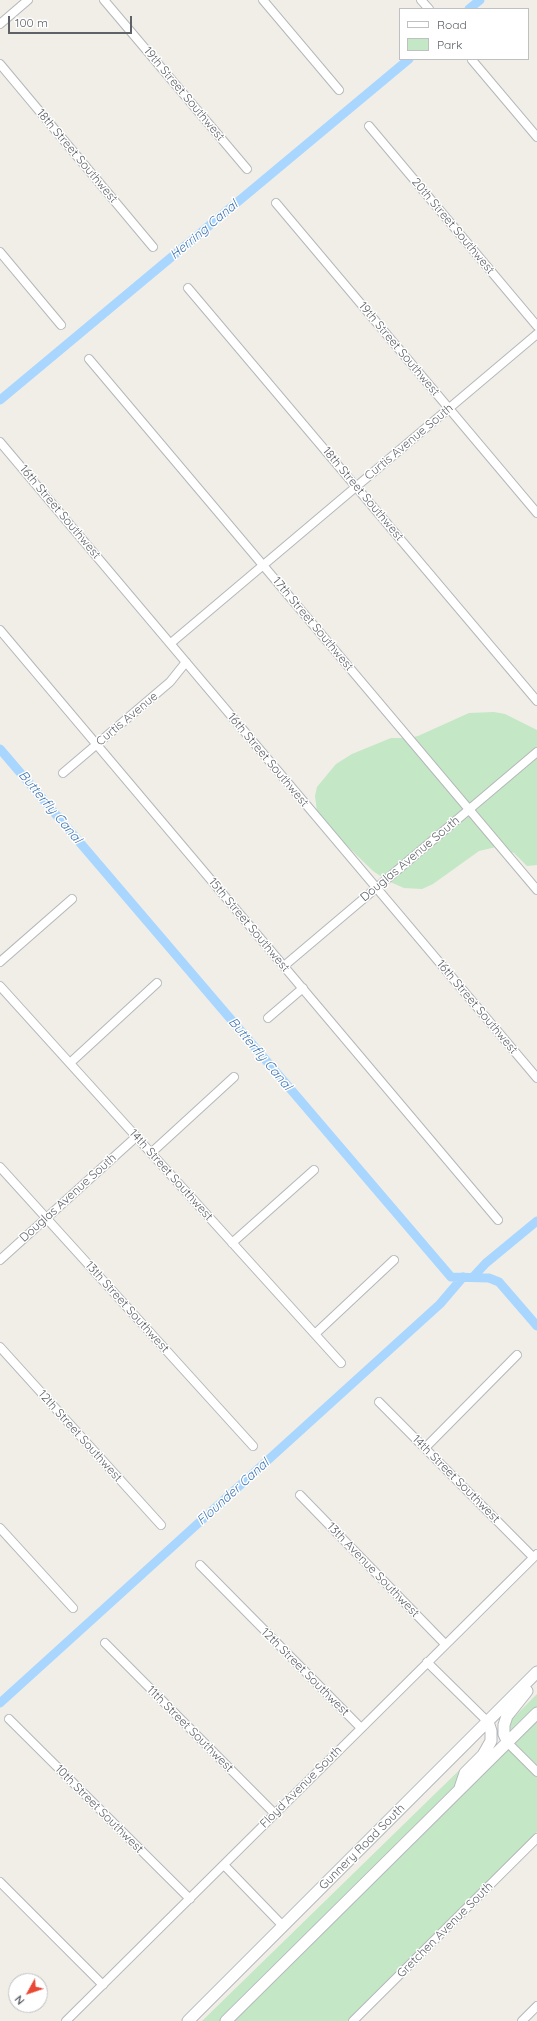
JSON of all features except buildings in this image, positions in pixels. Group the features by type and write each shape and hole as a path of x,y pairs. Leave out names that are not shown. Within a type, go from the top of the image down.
{"main road":[{"name":"Gunnery Road South","path":"188,2021 534,1675"},
{"path":"508,1743 504,1734 504,1725 507,1716 530,1688 534,1675"},
{"path":"226,2021 537,1713"},
{"path":"459,1790 465,1773 483,1755 491,1741 491,1731 488,1722"}],"street":[{"path":"0,24 28,0"},
{"name":"19th Street Southwest","path":"104,0 247,170"},
{"path":"263,0 339,90"},
{"path":"421,0 428,8"},
{"path":"472,60 537,137"},
{"name":"18th Street Southwest","path":"0,64 153,247"},
{"name":"20th Street Southwest","path":"369,126 537,326"},
{"name":"19th Street Southwest","path":"276,203 537,513"},
{"path":"0,252 62,325"},
{"name":"18th Street Southwest","path":"188,288 537,701"},
{"name":"Curtis Avenue South","path":"171,643 537,334"},
{"name":"17th Street Southwest","path":"89,359 537,890"},
{"name":"16th Street Southwest","path":"0,442 537,1078"},
{"name":"15th Street Southwest","path":"0,630 498,1220"},
{"name":"Curtis Avenue","path":"63,773 170,682 186,662"},
{"name":"Douglas Avenue South","path":"284,966 537,752"},
{"path":"0,962 72,899"},
{"path":"70,1063 157,983"},
{"name":"14th Street Southwest","path":"0,986 341,1363"},
{"path":"268,1018 303,988"},
{"path":"151,1153 234,1077"},
{"name":"Douglas Avenue South","path":"0,1260 136,1137"},
{"name":"13th Street Southwest","path":"0,1167 253,1446"},
{"path":"232,1243 314,1170"},
{"path":"315,1334 394,1260"},
{"name":"12th Street Southwest","path":"0,1347 161,1525"},
{"path":"425,1448 517,1355"},
{"name":"14th Street Southwest","path":"378,1402 535,1555"},
{"name":"13th Avenue Southwest","path":"300,1495 445,1644"},
{"path":"0,1528 73,1608"},
{"name":"Floyd Avenue South","path":"66,2021 535,1555"},
{"name":"12th Street Southwest","path":"200,1565 361,1728"},
{"name":"11th Street Southwest","path":"105,1643 275,1814"},
{"path":"427,1662 488,1722"},
{"name":"10th Street Southwest","path":"9,1719 190,1899"},
{"path":"508,1743 537,1772"},
{"name":"Gretchen Avenue South","path":"356,2020 537,1838"},
{"path":"224,1865 283,1926"},
{"path":"0,1882 103,1985"},
{"path":"522,2021 537,2006"}],"green space":[{"path":"494,712 505,714 537,730 537,865 527,866 514,853 496,847 479,851 433,884 422,889 404,888 388,881 373,871 340,839 317,811 315,796 317,787 336,764 352,754 391,738 410,738 418,736 469,713"},
{"path":"537,1694 537,1707 510,1735 509,1726 511,1720"},
{"path":"537,1719 537,1832 347,2021 232,2021 461,1795 464,1795 464,1792"},
{"path":"482,1748 461,1771 456,1782 455,1789 220,2021 202,2021"}],"waterway":[{"name":"Herring Canal","path":"470,8 480,0"},
{"name":"Herring Canal","path":"0,400 408,60"},
{"name":"Butterfly Canal","path":"0,749 451,1277 489,1278 499,1282 537,1326"},
{"name":"Flounder Canal","path":"473,1277 486,1263 537,1221"},
{"name":"Flounder Canal","path":"0,1703 440,1304 463,1277"}]}
